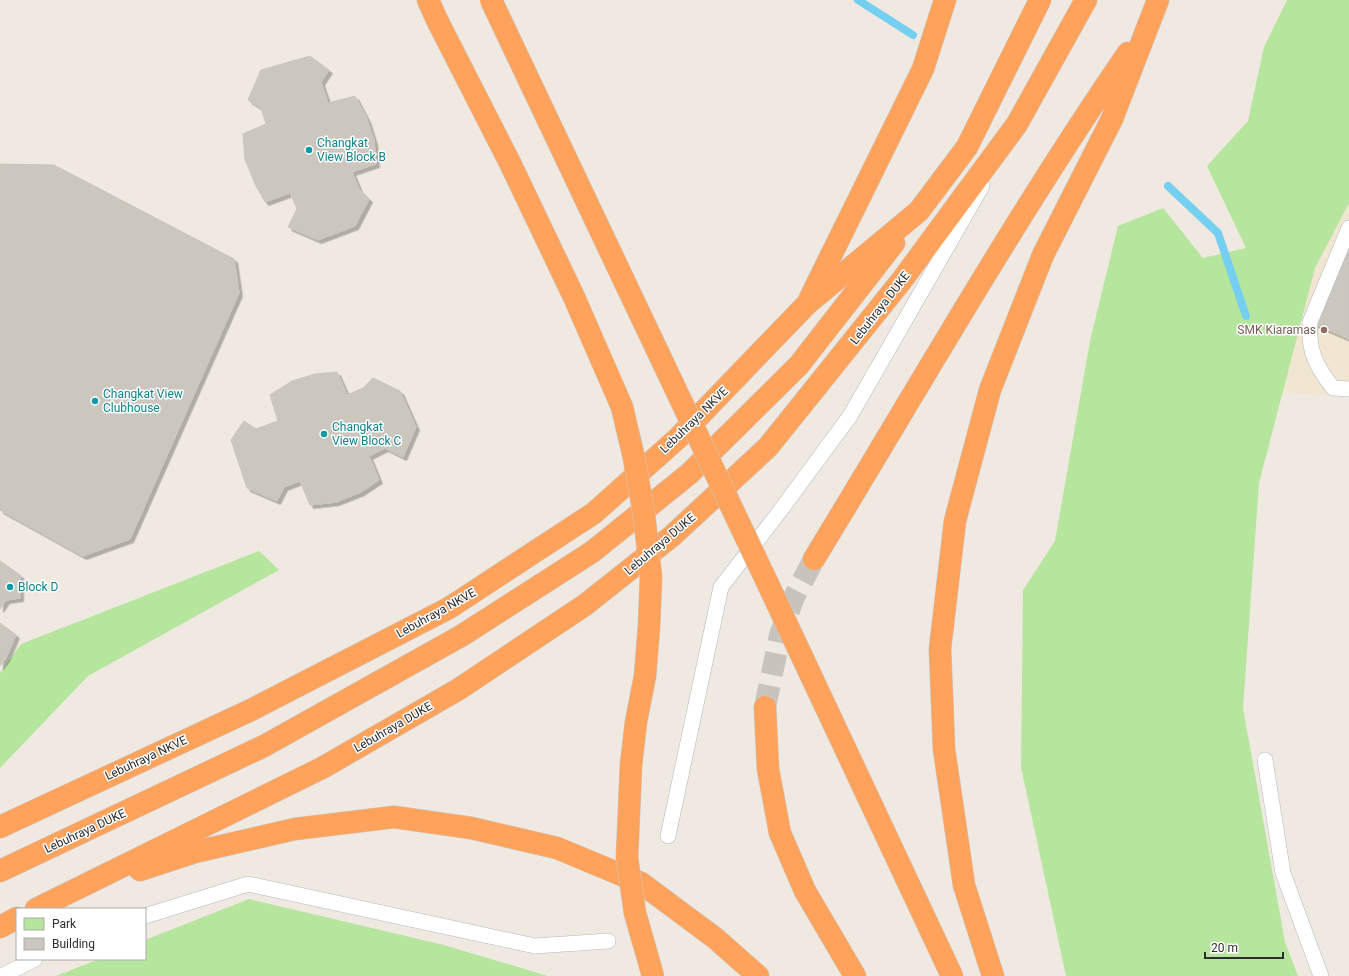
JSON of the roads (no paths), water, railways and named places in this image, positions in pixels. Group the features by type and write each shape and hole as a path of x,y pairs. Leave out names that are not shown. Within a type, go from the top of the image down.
{"highway":[{"path":"428,0 510,163 574,297 622,407 634,458 644,514 651,577 645,676 636,722 631,765 627,858 635,913 653,976"},
{"path":"491,0 952,976"},
{"path":"807,304 923,69 944,0"},
{"name":"Lebuhraya DUKE","path":"0,871 264,746 461,636 592,552 689,474 799,365 967,147 1040,0"},
{"name":"Lebuhraya DUKE","path":"61,902 322,768 459,689 585,605 672,536 768,447 902,280 1018,124 1086,0"},
{"path":"993,976 964,885 944,749 940,648 955,521 993,383 1043,255 1112,119 1158,0"},
{"path":"814,559 1021,218 1091,106 1149,22"},
{"name":"Lebuhraya DUKE","path":"807,304 919,211"},
{"name":"Lebuhraya NKVE","path":"0,827 251,710 449,608 594,513 678,438 807,304"},
{"path":"765,706 768,769 780,833 805,891 855,976"},
{"path":"40,908 61,902 195,852 295,830 394,817 471,828 557,848 641,883 715,938 758,976"},
{"path":"0,926 16,918"}],"lane":[{"path":"668,836 721,587 780,511 850,416 1018,124"},
{"path":"1349,228 1310,322 1309,333 1313,358 1323,375 1334,388 1349,389"},
{"path":"1265,760 1283,873 1321,976"},
{"path":"146,916 248,884 535,946 608,941"},
{"path":"2,976 33,960"}],"waterway":[{"path":"858,0 913,35"},
{"path":"1168,186 1218,233 1246,316"}],"tunnel":[{"path":"765,707 780,635 794,597 814,559"}],"place":[{"name":"Changkat View Block B","path":"309,150"},
{"name":"SMK Kiaramas","path":"1324,330"},
{"name":"Changkat View Clubhouse","path":"95,401"},
{"name":"Changkat View Block C","path":"324,434"},
{"name":"Block D","path":"10,587"}]}
